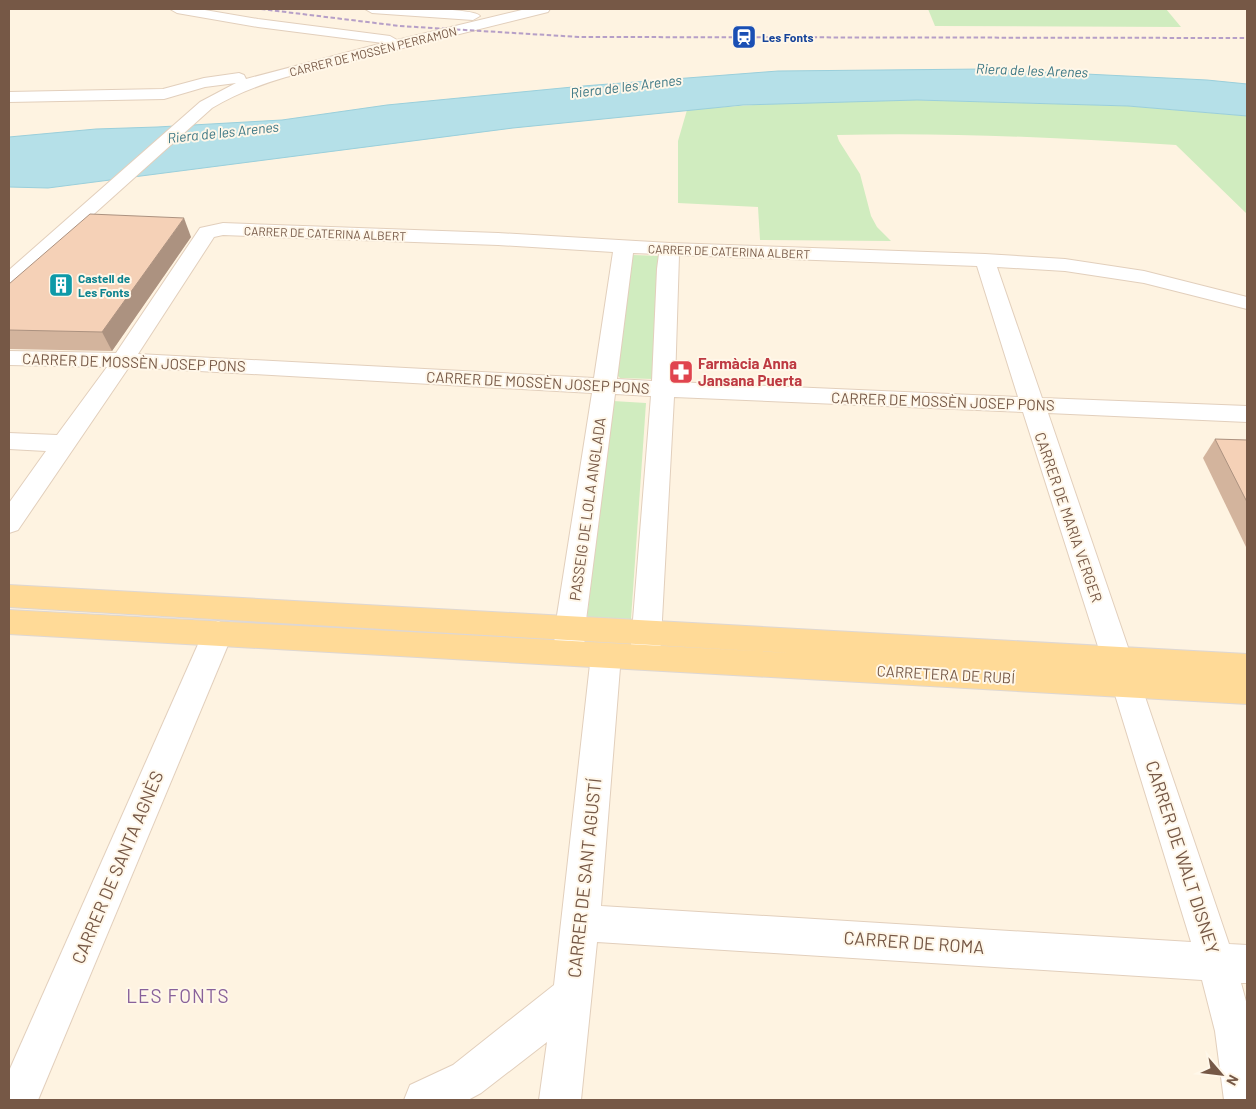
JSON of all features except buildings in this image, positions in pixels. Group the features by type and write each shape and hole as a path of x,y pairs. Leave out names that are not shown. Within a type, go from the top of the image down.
{"main road":[{"path":"9,596 569,641 646,645"},
{"path":"9,622 218,633 569,641 606,655 646,645"},
{"name":"CARRETERA DE RUBÍ","path":"646,645 1122,672 1247,691"},
{"name":"CARRETERA DE RUBÍ","path":"1122,672 1247,667"}],"street":[{"path":"177,9 258,23 404,42"},
{"path":"372,9 469,12 489,15 503,9"},
{"name":"CARRER DE MOSSÈN PERRAMON","path":"9,280 206,105 224,92 257,81 404,42 543,9"},
{"path":"9,97 164,94 225,79 240,78 257,81"},
{"name":"CARRER DE CATERINA ALBERT","path":"123,360 207,232 223,229 1065,264 1175,284 1247,304"},
{"name":"PASSEIG DE LOLA ANGLADA","path":"569,641 624,246"},
{"path":"646,645 663,389 667,269 670,249"},
{"name":"CARRER DE MARIA VERGER","path":"985,260 1122,672"},
{"name":"CARRER DE MOSSÈN JOSEP PONS","path":"9,358 123,360 663,389 1247,414"},
{"path":"9,523 123,360"},
{"path":"9,441 64,444"},
{"name":"CARRER DE SANTA AGNÈS","path":"17,1100 218,633"},
{"name":"CARRER DE SANT AGUSTÍ","path":"560,1100 581,923 606,655"},
{"name":"CARRER DE WALT DISNEY","path":"1122,672 1232,963 1241,1040 1245,1100"},
{"name":"CARRER DE ROMA","path":"581,923 1232,963"},
{"path":"425,1100 467,1079 572,996"}],"green space":[{"path":"928,9 1166,9 1181,27 935,26"},
{"path":"917,100 1128,106 1247,116 1247,214 1176,145 964,135 837,135 860,174 871,216 877,227 891,241 760,240 758,207 678,203 678,141 687,110 802,103"},
{"path":"633,255 663,256 653,379 620,378 616,374"},
{"path":"613,401 646,403 631,619 587,618"}],"water":[{"name":"Riera de les Arenes","path":"984,69 1207,80 1247,84 1247,116 1128,106 917,100 743,105 513,128 48,188 9,187 9,137 96,129 282,120 387,105 583,86 778,71"}],"railway":[{"path":"261,9 400,26 579,37 1247,38"}],"place":[{"name":"Les Fonts","path":"744,37"},
{"name":"Castell de Les Fonts","path":"61,285"},
{"name":"Farmàcia Anna Jansana Puerta","path":"681,372"}],"district":[{"name":"LES FONTS","path":"178,995"}]}
